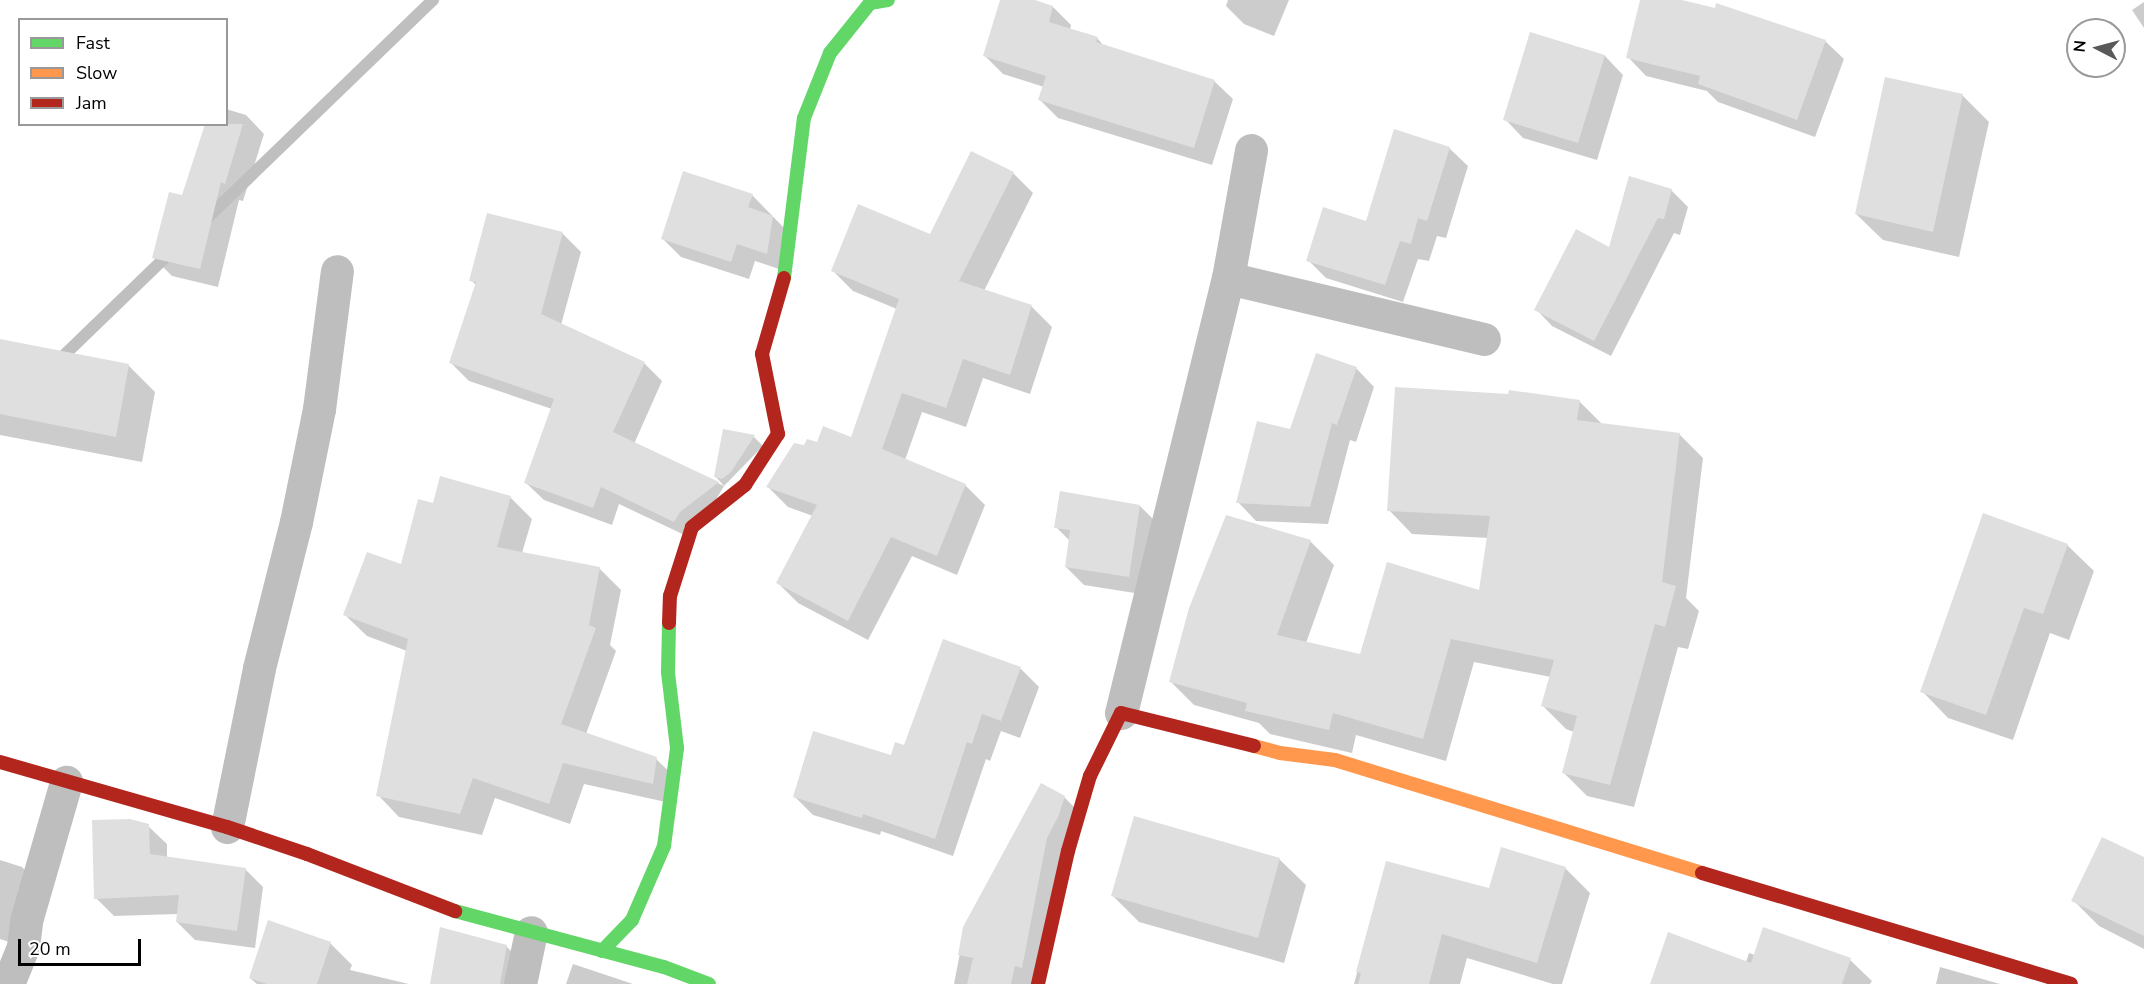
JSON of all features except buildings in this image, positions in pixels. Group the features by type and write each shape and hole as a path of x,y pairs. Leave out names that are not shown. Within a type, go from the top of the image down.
{"street":[{"path":"602,951 632,920 664,846 678,748 668,672 670,596 692,527 745,485 778,434 762,354 785,276 804,118 830,53 870,3 888,0"},
{"path":"1038,984 1068,851 1090,776 1121,713 1228,278 1251,150"},
{"path":"227,827 259,668 296,522 319,409 337,271"},
{"path":"1228,278 1484,339"},
{"path":"1121,713 1280,753 1335,760 1562,832 2071,984"},
{"path":"0,762 227,827 307,854 446,909 664,967 709,984"},
{"path":"8,984 23,947 26,921 66,782"},
{"path":"520,984 531,932"}],"waterway":[{"path":"203,222 433,0"},
{"path":"56,363 173,250"}],"traffic: fast":[{"path":"784,278 804,118 830,53 870,3 888,0"},
{"path":"602,951 632,920 664,846 677,748 668,672 669,623"},
{"path":"455,911 664,967 709,984"}],"traffic: slow":[{"path":"1254,746 1280,753 1335,760 1702,873"}],"traffic: jam":[{"path":"669,623 670,596 692,527 745,485 778,434 762,354 784,278"},
{"path":"1038,984 1068,851 1090,776 1121,713 1254,746"},
{"path":"0,762 227,827 307,854 455,911"},
{"path":"1702,873 2071,984"}]}
